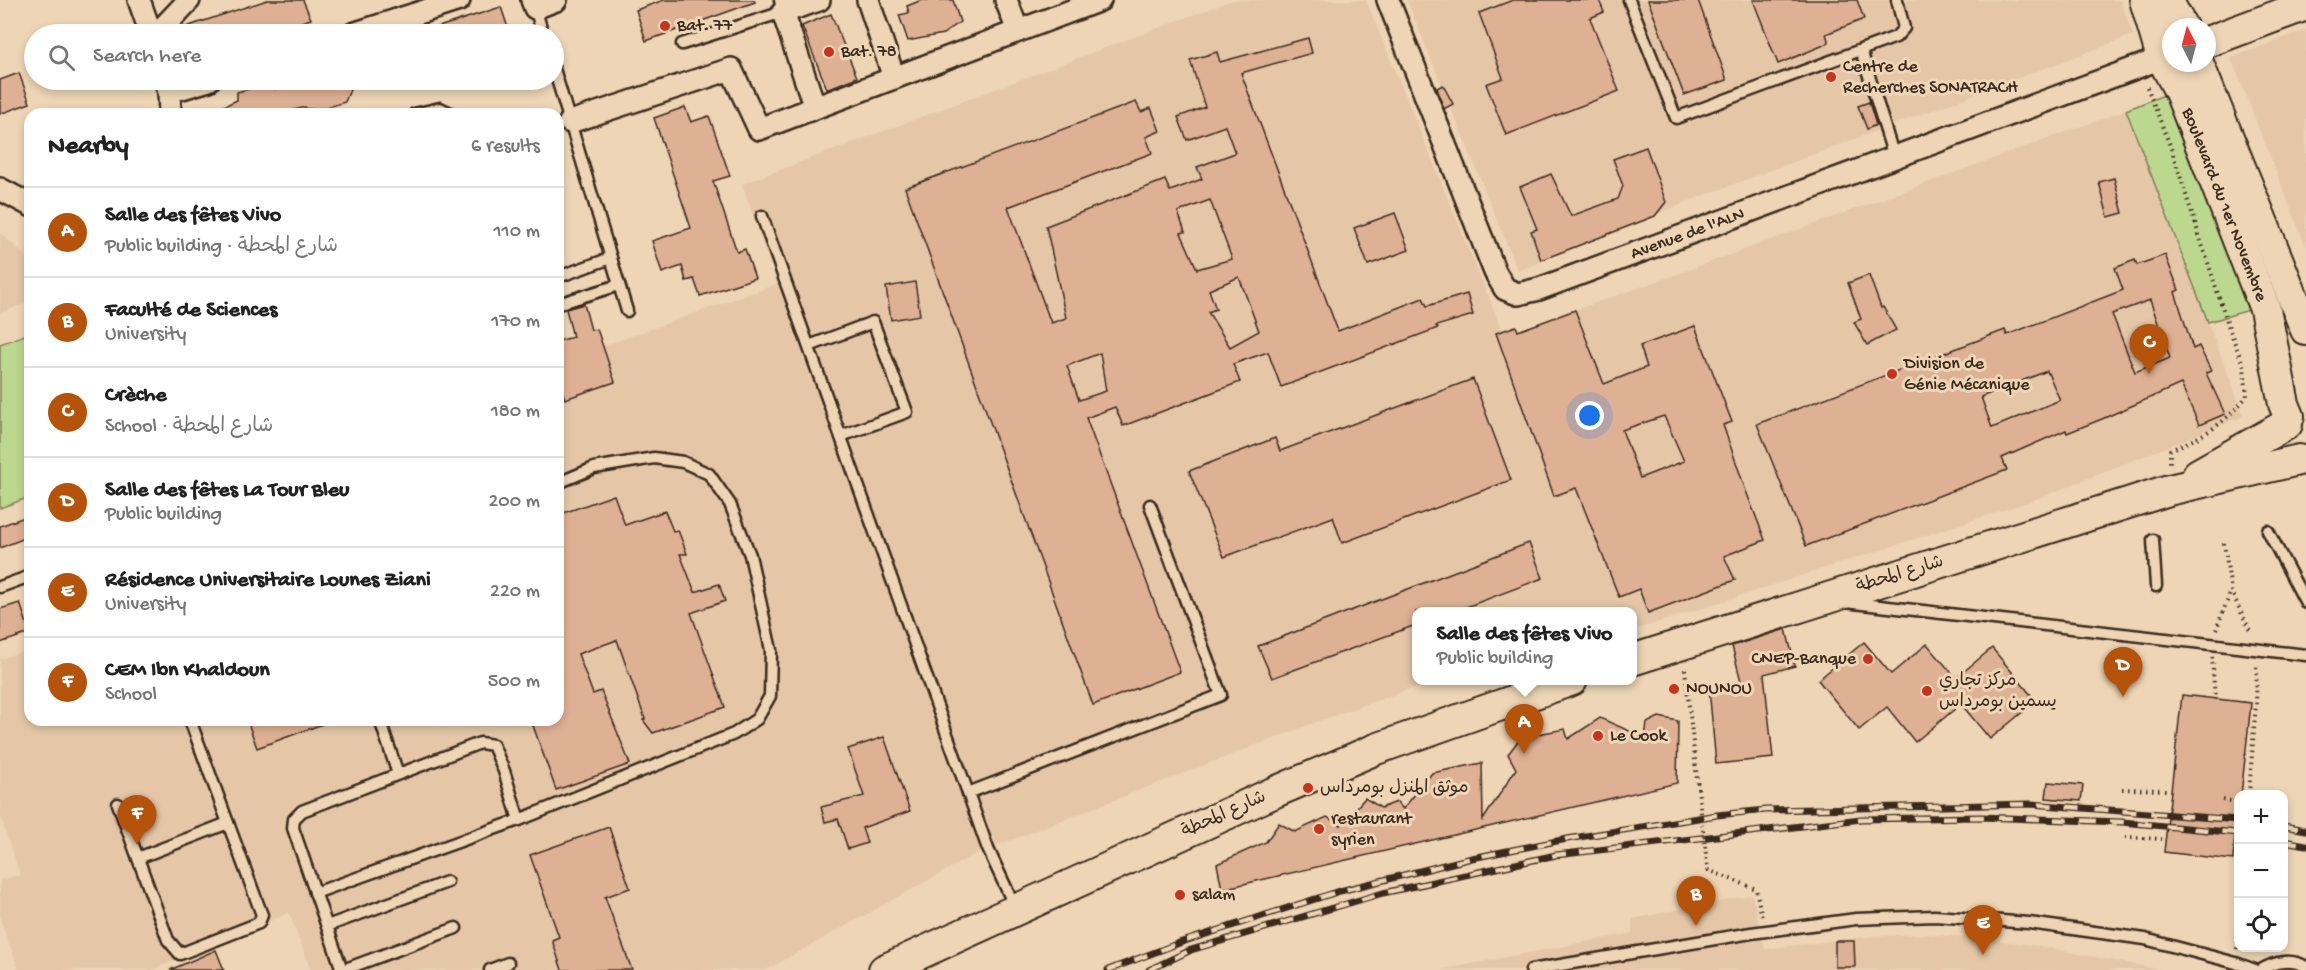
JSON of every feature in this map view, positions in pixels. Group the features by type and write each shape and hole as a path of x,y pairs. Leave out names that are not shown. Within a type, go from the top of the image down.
{"main road":[{"name":"Boulevard du 1er Novembre","path":"2145,0 2157,60 2180,92 2265,309 2284,404 2294,413 2286,437 2290,450 2302,462"},
{"path":"2167,0 2177,18"},
{"path":"2216,39 2306,5"},
{"name":"Boulevard du 1er Novembre","path":"2202,72 2306,330"},
{"path":"2169,490 2294,413"},
{"path":"2169,490 2302,462"},
{"name":"شارع المحطة","path":"1637,658 2169,490"},
{"name":"شارع المحطة","path":"884,970 1265,796 1376,749 1560,685"}],"street":[{"path":"139,0 147,24"},
{"path":"166,24 189,0"},
{"path":"377,24 420,6 459,0"},
{"path":"533,4 556,0"},
{"path":"814,108 781,6 819,0"},
{"path":"868,0 894,78"},
{"path":"1006,0 1018,31"},
{"path":"565,116 731,69 759,129 1100,0"},
{"name":"Avenue de l'ALN","path":"1388,0 1495,272 1505,289 1518,294 1539,289 2157,60"},
{"path":"167,90 169,108"},
{"path":"0,189 24,202"}],"lane":[{"path":"1629,0 1676,118 1896,37 1904,28 1897,0"},
{"path":"533,4 540,24"},
{"path":"682,44 781,6"},
{"path":"1861,50 1894,157"},
{"path":"559,90 563,108"},
{"path":"565,116 627,310"},
{"path":"762,216 988,849 1016,910"},
{"path":"564,275 611,258"},
{"path":"564,302 620,285"},
{"path":"808,346 873,322 907,412 841,436"},
{"path":"315,893 519,820 734,734 757,719 770,696 771,650 750,555 730,504 709,474 683,462 654,458 594,468 564,480"},
{"path":"968,792 1221,695 1150,504"},
{"path":"2268,531 2306,603"},
{"path":"2153,540 2156,586"},
{"path":"0,587 24,578"},
{"path":"1821,599 2306,655"},
{"path":"117,804 168,940 180,954 259,923 262,915 192,726"},
{"path":"382,726 398,774"},
{"path":"456,928 342,970 293,828 294,819 302,812 480,743 493,745 504,771 519,820"},
{"path":"138,858 228,823"},
{"path":"327,926 447,882"},
{"path":"1531,970 1765,931 1856,919 1935,916 2029,923 2145,939 2255,970"},
{"path":"2261,970 2273,962 2299,962 2306,967"},
{"path":"490,970 508,963"}],"path":[{"path":"2157,60 2171,148 2230,331 2244,367 2247,396 2230,416 2205,435 2170,450 2169,490"},
{"path":"2224,543 2232,591 2248,627"},
{"path":"2218,625 2232,591"},
{"path":"1681,644 1688,674"},
{"path":"1681,644 1692,720 1708,870 1756,889 1765,931"},
{"path":"2211,645 2215,699"},
{"path":"2249,790 2256,703 2257,649"},
{"path":"2122,789 2166,790"},
{"path":"2223,800 2234,801"},
{"path":"2125,837 2162,839"},
{"path":"2236,963 2237,952"}],"shaded area":[{"path":"1233,0 1366,0 1504,335 2126,110 2244,416 2034,500 1637,629 1637,607 1412,607 1412,685 1422,685 1324,719 977,853 766,970 311,970 289,913 152,970 19,970 0,919 0,880 20,875 0,815 0,659 24,651 24,726 564,726 564,360 777,284 742,184"},
{"path":"1407,0 2120,0 2133,35 1689,201 1518,271"},
{"path":"2306,30 2306,247 2231,58"},
{"path":"0,233 24,255 24,304 0,313"},
{"path":"1752,895 1765,949 1874,936 1924,934 2039,946 2162,970 1440,970 1632,933 1632,919"}],"green space":[{"path":"2164,95 2249,310 2208,322 2126,110"},
{"path":"24,335 24,499 0,508 0,344"}],"building":[{"path":"267,0 303,0 311,19 295,24 195,24"},
{"name":"Bat. 77","path":"664,0 754,0 755,2 646,41 636,10"},
{"path":"922,0 953,0 960,22 943,34 908,41 899,15 909,13 907,6"},
{"path":"1513,0 1599,0 1604,12 1590,18 1619,91 1506,135 1486,84 1503,78 1479,13"},
{"path":"1648,0 1698,0 1727,80 1684,95"},
{"path":"1753,0 1857,0 1864,19 1826,34 1829,43 1778,64"},
{"path":"501,7 507,24 448,24"},
{"name":"Bat. 78","path":"831,14 857,77 827,89 802,26"},
{"path":"1308,38 1312,53 1241,73 1338,331 1423,298 1427,306 1467,294 1473,315 1436,326 1438,328 1281,387 1268,352 1233,364 1240,382 1123,426 1115,407 1086,418 1180,672 1093,705 905,188 1136,102 1141,112 1151,108 1160,131 1146,137 1152,153 1008,207 1051,323 1066,318 1046,226 1165,180 1170,191 1202,179 1197,167 1235,153 1225,126 1187,140 1178,117 1205,107 1190,60 1217,52 1220,62","holes":["1210,200 1232,259 1197,269 1181,233 1185,232 1178,212","1239,277 1259,331 1230,347 1208,312 1216,309 1209,290","1100,353 1106,391 1079,400 1067,366"]},
{"path":"19,73 30,103 0,114 0,80"},
{"path":"1443,85 1453,104 1444,109 1437,88"},
{"path":"245,90 350,90 345,102 325,108 220,108 237,100 237,92"},
{"path":"1869,102 1876,125 1867,129 1858,106"},
{"path":"685,107 691,122 709,116 730,176 713,181 737,252 745,249 755,278 700,296 694,279 686,281 682,266 662,273 652,241 691,228 654,118"},
{"path":"1646,147 1666,202 1655,216 1541,260 1531,231 1537,229 1520,187 1551,174 1571,216 1618,199 1623,186 1613,159"},
{"path":"2114,178 2123,213 2108,217 2099,182"},
{"path":"1395,213 1409,250 1368,265 1354,228"},
{"path":"2165,255 2179,290 2175,292 2193,349 2199,346 2211,371 2206,373 2225,414 2199,425 2181,384 2102,419 2067,433 2066,430 2002,458 2007,470 1806,546 1757,424 2005,330 2007,335 2123,290 2115,268 2135,260 2137,265","holes":["2150,300 2170,358 2135,372 2112,314","2047,371 2060,400 1992,428 1981,397"]},
{"path":"1869,275 1881,308 1883,307 1896,330 1867,345 1854,322 1861,319 1848,283"},
{"path":"915,282 920,315 891,320 886,287"},
{"path":"584,304 591,330 597,329 615,382 565,399 564,339 573,337 566,309"},
{"path":"1575,310 1604,384 1647,367 1640,346 1695,326 1732,422 1723,425 1765,540 1724,556 1735,580 1648,613 1639,589 1619,597 1576,488 1554,496 1496,333 1516,326 1518,331","holes":["1664,416 1684,461 1640,478 1622,430"]},
{"path":"1473,379 1511,480 1342,543 1333,517 1224,557 1189,471 1275,438 1280,451"},
{"path":"614,495 625,525 665,511 673,531 678,530 687,554 680,554 695,592 719,584 725,601 691,613 725,707 653,733 643,720 645,719 617,640 578,654 593,694 601,691 630,764 556,790 533,726 564,726 564,513"},
{"path":"24,517 24,538 0,548 0,526"},
{"path":"1529,543 1543,578 1466,607 1412,607 1412,626 1272,678 1258,646"},
{"path":"20,603 24,615 24,635 0,643 0,609"},
{"path":"1786,629 1795,666 1764,674 1773,758 1716,764 1709,688 1742,685 1732,646"},
{"name":"مركز تجاري يسمين بومرداس","path":"1864,642 1891,674 1927,644 1956,678 1992,648 2036,701 1990,739 1961,704 1915,742 1887,707 1859,730 1818,680"},
{"path":"2182,695 2251,703 2242,790 2234,790 2233,860 2164,852"},
{"path":"1659,717 1678,721 1677,783 1222,889 1217,864 1266,842 1279,823 1295,832 1327,817 1341,825 1365,798 1381,808 1397,802 1403,809 1432,773 1482,763 1483,820 1516,769 1508,754 1521,737 1565,729 1568,739 1600,718 1645,738 1647,723"},
{"path":"249,726 317,726 257,748"},
{"path":"884,737 910,811 862,828 867,843 848,849 838,819 825,822 821,807 864,796 848,749"},
{"path":"2048,782 2083,785 2081,801 2046,798"},
{"path":"609,827 630,888 605,897 632,970 562,970 552,940 559,937 530,855"},
{"path":"1835,941 1854,941 1855,967 1835,967"},
{"path":"216,950 224,970 170,970"}],"railway":[{"path":"1108,970 1182,942 1340,891 1472,858 1567,839 1717,815 1766,810 2031,804 2234,820"},
{"path":"1149,970 1191,950 1383,893 1556,855 1861,819 1980,817 2122,822 2234,833"},
{"path":"2288,827 2306,830"},
{"path":"2288,842 2306,845"}],"place":[{"name":"Bat. 77","path":"665,26"},
{"name":"Bat. 78","path":"829,52"},
{"name":"Centre de Recherches SONATRACH","path":"1831,77"},
{"name":"Division de Génie Mécanique","path":"1892,374"},
{"name":"Crèche","path":"2149,374"},
{"name":"CNEP-Banque","path":"1868,659"},
{"name":"NOUNOU","path":"1674,689"},
{"name":"مركز تجاري يسمين بومرداس","path":"1927,691"},
{"name":"Salle des fêtes La Tour Bleu","path":"2123,697"},
{"name":"Le Cook","path":"1598,736"},
{"name":"Salle des fêtes Vivo","path":"1524,754"},
{"name":"موثق المنزل بومرداس","path":"1308,788"},
{"name":"restaurant syrien","path":"1319,829"},
{"name":"CEM Ibn Khaldoun","path":"137,845"},
{"name":"salam","path":"1180,895"},
{"name":"Faculté de Sciences","path":"1696,926"},
{"name":"Résidence Universitaire Lounes Ziani","path":"1983,955"}]}
